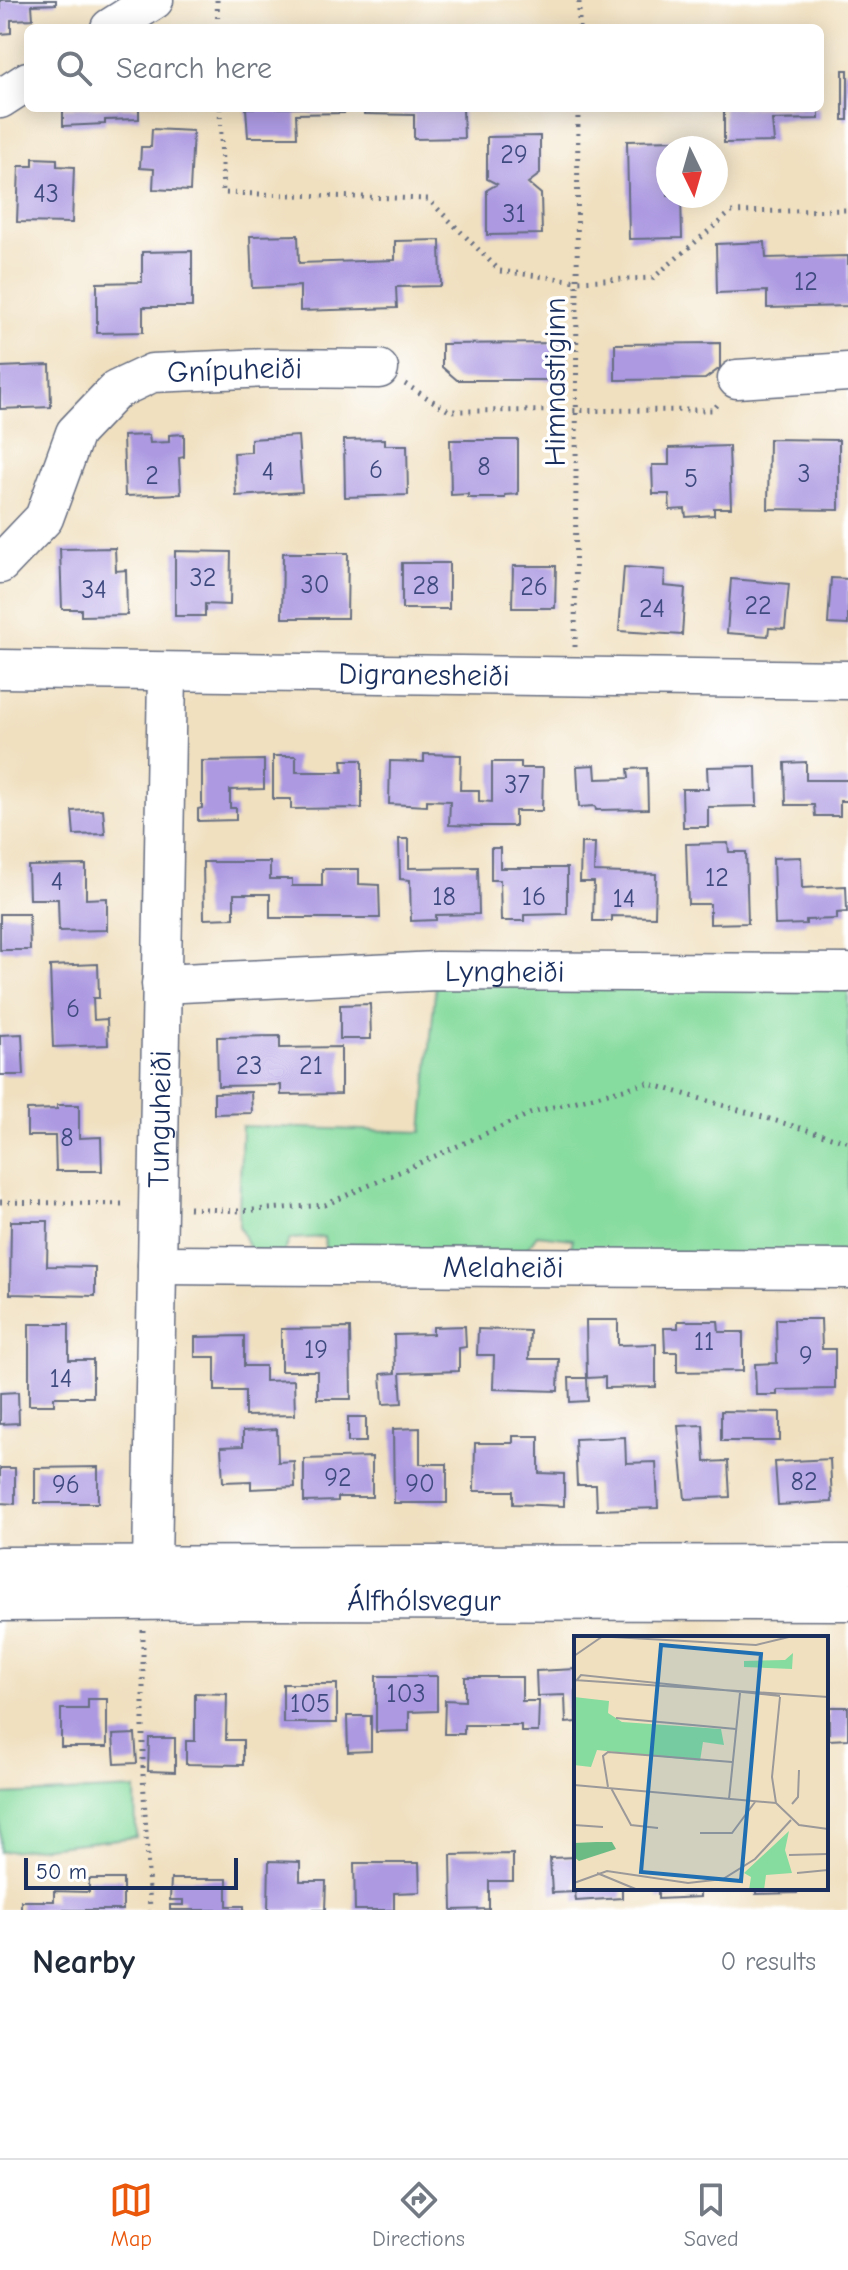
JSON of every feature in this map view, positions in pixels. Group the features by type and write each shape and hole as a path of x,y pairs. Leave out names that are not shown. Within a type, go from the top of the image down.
{"street":[{"path":"116,24 154,0"},
{"path":"0,99 24,84"},
{"name":"Gnípuheiði","path":"0,564 44,518 75,433 116,390 152,373 268,368 379,369"},
{"path":"737,379 848,372"},
{"name":"Digranesheiði","path":"0,669 848,680"},
{"name":"Tunguheiði","path":"148,1584 167,673"},
{"name":"Lyngheiði","path":"161,984 437,971 848,973"},
{"name":"Melaheiði","path":"157,1265 848,1269"},
{"name":"Álfhólsvegur","path":"0,1602 148,1584 848,1564"},
{"name":"Álfhólsvegur","path":"0,1566 148,1584 848,1601"}],"path":[{"path":"217,0 218,24"},
{"path":"579,0 579,24"},
{"path":"220,112 223,193 428,199 500,271 577,281 653,278 731,212 848,210"},
{"name":"Himnastiginn","path":"575,657 578,112"},
{"path":"379,369 449,411 713,410 737,379"},
{"path":"0,1202 158,1205 239,1211 325,1205 534,1112 647,1083 848,1142"},
{"path":"148,1584 143,1775 150,1910"}],"green space":[{"path":"437,971 848,983 848,1259 569,1254 573,1239 537,1235 524,1253 326,1254 324,1237 290,1239 282,1257 249,1248 239,1226 242,1126 422,1132"},
{"path":"135,1789 136,1837 0,1852 0,1795"}],"building":[{"path":"0,0 56,0 56,4 32,5 33,19 11,20 11,33 0,34"},
{"path":"843,70 848,70 848,120 843,120"},
{"path":"63,112 139,112 139,119 63,126"},
{"path":"246,112 344,112 296,114 297,137 248,137"},
{"path":"463,112 464,138 414,139 414,115 364,114"},
{"path":"724,112 819,112 819,119 772,120 774,142 728,143 728,136 724,136"},
{"path":"152,129 193,131 190,191 153,189 154,169 140,168 141,147 151,147"},
{"path":"540,136 540,174 528,183 541,194 542,234 487,235 487,190 497,184 487,179 487,137"},
{"path":"656,140 656,208 681,208 682,238 629,239 627,141"},
{"path":"33,158 57,159 57,166 74,167 72,223 17,222 19,166 33,166"},
{"path":"298,235 299,263 395,260 395,241 440,240 441,286 396,287 397,308 300,311 300,286 252,288 250,236"},
{"path":"765,242 766,258 848,256 848,306 767,308 767,291 717,293 716,244"},
{"path":"192,251 192,307 143,307 143,332 97,333 97,283 142,282 142,252"},
{"path":"565,343 565,380 457,380 442,367 442,344"},
{"path":"720,343 720,368 705,379 615,380 615,344"},
{"path":"50,365 51,407 0,409 0,367"},
{"path":"184,434 184,457 179,458 181,494 125,496 123,436 149,435 150,443 169,442 169,435"},
{"path":"298,436 302,492 236,496 234,453 251,452 251,439"},
{"path":"385,439 385,445 407,445 408,495 345,497 344,440"},
{"path":"769,439 839,440 839,510 768,509"},
{"path":"450,440 518,440 518,494 505,495 505,498 451,495"},
{"path":"729,446 731,508 714,508 714,515 686,517 685,509 670,510 669,494 653,494 652,465 669,465 669,448"},
{"path":"115,548 116,571 126,570 127,615 81,616 81,609 62,609 60,549"},
{"path":"175,551 231,552 230,605 205,604 205,616 175,616"},
{"path":"283,553 348,553 347,618 282,618"},
{"path":"402,563 449,563 449,609 402,609"},
{"path":"513,566 556,566 555,608 512,608"},
{"path":"624,567 665,570 664,586 685,588 682,635 619,631"},
{"path":"831,578 848,579 848,625 828,624"},
{"path":"731,579 789,584 785,629 769,628 768,636 727,633"},
{"path":"424,754 461,755 460,790 479,790 479,801 492,802 492,762 521,762 521,768 543,768 542,811 515,811 515,826 449,825 450,801 427,800 427,806 389,804 390,761 424,762"},
{"path":"273,756 296,756 296,772 343,772 342,760 362,760 362,808 291,809 291,799 273,799"},
{"path":"264,760 264,789 230,790 230,808 236,808 236,820 198,821 198,809 202,808 202,761"},
{"path":"806,762 806,780 848,780 848,801 840,801 840,816 815,816 814,805 786,805 785,763"},
{"path":"595,765 596,779 629,778 628,769 647,768 648,809 596,810 595,806 579,807 577,766"},
{"path":"756,766 757,806 708,807 708,827 683,827 682,789 708,789 707,767"},
{"path":"103,809 105,834 74,835 72,811"},
{"path":"399,839 409,839 409,868 478,867 479,914 436,915 436,920 411,921 410,880 400,879"},
{"path":"581,843 595,843 594,872 656,874 655,917 612,916 612,921 593,921 594,882 580,882"},
{"path":"728,843 729,852 746,852 748,923 710,924 710,904 688,904 686,844"},
{"path":"491,848 500,848 500,868 567,868 567,914 524,915 524,921 501,921 500,880 491,880"},
{"path":"801,857 802,888 846,886 847,912 837,913 837,919 775,925 773,858"},
{"path":"203,862 270,862 270,879 292,879 292,886 322,886 322,869 359,869 359,884 379,885 380,918 270,918 270,894 234,894 234,918 204,919"},
{"path":"86,865 86,899 107,898 107,930 59,931 58,899 29,899 28,866"},
{"path":"0,914 29,914 30,950 0,950"},
{"path":"98,964 99,998 93,998 94,1020 107,1019 108,1045 53,1047 50,966"},
{"path":"370,1004 371,1039 340,1039 340,1005"},
{"path":"22,1034 24,1075 0,1075 0,1035"},
{"path":"280,1036 280,1048 341,1047 341,1094 281,1095 281,1085 218,1086 217,1037"},
{"path":"251,1092 252,1113 214,1114 214,1093"},
{"path":"57,1105 79,1105 79,1138 101,1137 102,1171 56,1171 55,1136 27,1136 27,1110 57,1109"},
{"path":"11,1221 48,1221 47,1266 95,1267 95,1296 10,1294"},
{"path":"776,1319 821,1319 822,1349 835,1349 835,1389 777,1390 777,1395 756,1395 755,1364 777,1363"},
{"path":"586,1320 618,1320 618,1345 656,1344 656,1387 605,1388 605,1377 587,1378"},
{"path":"678,1321 718,1321 719,1332 743,1332 743,1371 677,1372 677,1352 665,1352 664,1328 678,1328"},
{"path":"29,1324 69,1324 69,1360 93,1360 93,1397 54,1397 54,1405 29,1405"},
{"path":"465,1326 466,1347 459,1348 459,1371 400,1373 402,1403 383,1404 381,1374 395,1373 394,1335 433,1334 433,1327"},
{"path":"350,1328 351,1399 317,1399 317,1371 281,1371 281,1329"},
{"path":"478,1329 530,1331 529,1359 559,1359 558,1391 493,1389 494,1355 477,1355"},
{"path":"244,1336 244,1366 265,1366 265,1381 294,1380 295,1415 245,1416 245,1391 215,1391 215,1357 195,1357 195,1337"},
{"path":"569,1378 587,1378 588,1401 570,1402"},
{"path":"18,1392 19,1423 0,1424 0,1393"},
{"path":"721,1411 780,1412 780,1441 721,1441"},
{"path":"348,1417 366,1417 366,1442 348,1442"},
{"path":"703,1425 705,1462 728,1461 730,1497 685,1499 678,1426"},
{"path":"420,1428 420,1464 447,1464 447,1503 394,1503 393,1429"},
{"path":"277,1429 278,1462 294,1461 295,1487 251,1489 251,1481 223,1482 221,1447 243,1446 243,1431"},
{"path":"513,1436 539,1436 539,1473 564,1474 564,1506 513,1504 513,1491 474,1491 475,1443 513,1443"},
{"path":"625,1437 626,1463 656,1462 658,1508 597,1510 596,1485 577,1485 575,1439"},
{"path":"372,1457 372,1497 338,1497 338,1501 304,1502 304,1459"},
{"path":"830,1459 832,1502 778,1505 775,1462"},
{"path":"98,1467 98,1503 35,1503 35,1468"},
{"path":"0,1468 15,1468 15,1504 0,1503"},
{"path":"574,1669 574,1722 566,1723 565,1695 537,1696 536,1671"},
{"path":"376,1676 437,1676 437,1711 409,1712 409,1731 376,1732"},
{"path":"465,1677 522,1677 522,1701 539,1701 538,1732 521,1732 521,1725 464,1725 464,1734 444,1734 445,1700 465,1701"},
{"path":"283,1684 337,1684 337,1723 283,1723"},
{"path":"195,1693 227,1694 226,1740 243,1740 243,1765 186,1764 186,1741 195,1741"},
{"path":"88,1699 107,1699 107,1747 61,1747 61,1709 88,1709"},
{"path":"829,1707 848,1707 848,1739 829,1740"},
{"path":"347,1716 371,1716 371,1751 348,1752"},
{"path":"135,1734 137,1763 115,1764 113,1735"},
{"path":"149,1738 175,1738 175,1772 148,1771"},
{"path":"513,1854 513,1881 489,1881 489,1909 452,1910 451,1855"},
{"path":"574,1857 574,1890 622,1890 622,1898 576,1901 575,1892 552,1893 550,1858"},
{"path":"269,1861 300,1862 300,1881 326,1881 325,1910 268,1910"},
{"path":"354,1863 419,1863 420,1892 394,1893 394,1910 355,1910"},
{"path":"89,1879 123,1879 123,1910 21,1910 21,1901 54,1901 54,1891 89,1892"},
{"path":"171,1879 227,1879 227,1906 244,1906 244,1910 170,1910 170,1905 183,1905 183,1900 170,1900"},
{"path":"658,1890 700,1890 700,1897 658,1899"},
{"path":"756,1890 797,1890 797,1893 756,1894"}]}
